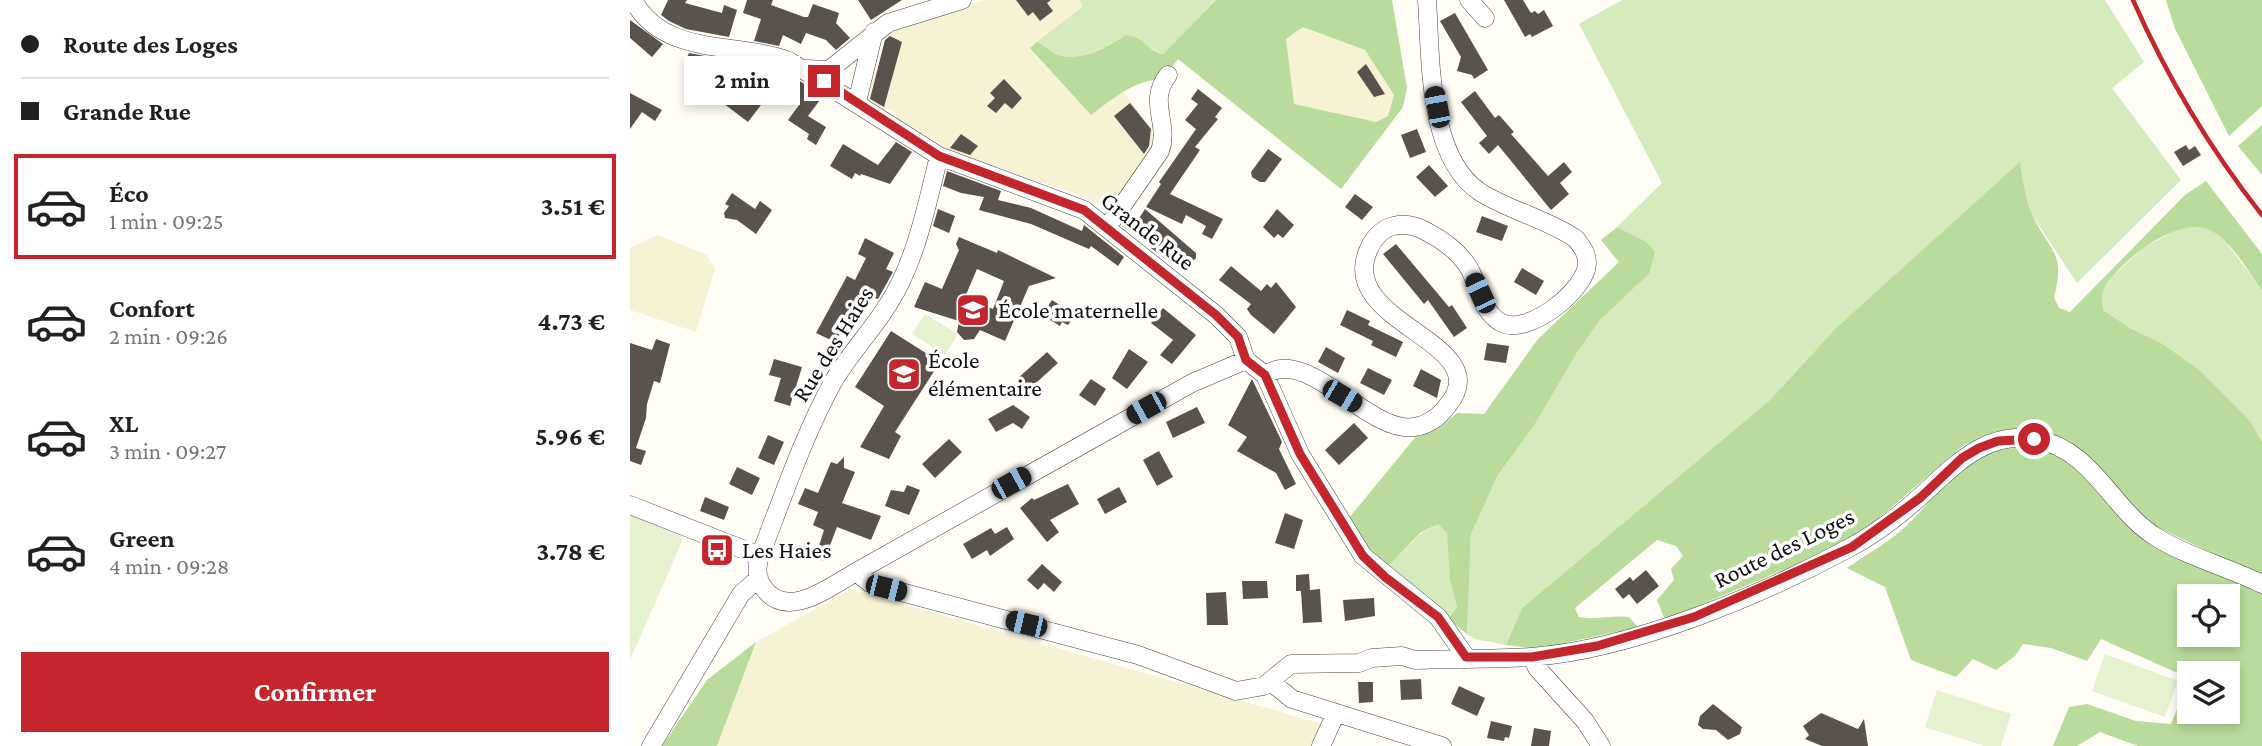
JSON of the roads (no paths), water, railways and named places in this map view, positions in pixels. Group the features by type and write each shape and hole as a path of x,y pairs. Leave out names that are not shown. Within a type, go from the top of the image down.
{"street":[{"name":"Grande Rue","path":"633,0 641,15 653,26 682,40 714,48 769,54 806,69 939,156 1069,202 1113,222 1238,337 1246,360 1265,375 1300,454 1363,556 1385,577 1438,617 1466,657"},
{"path":"806,69 829,71 888,23 933,12 962,0"},
{"path":"1265,375 1278,368 1303,373 1382,418 1411,428 1438,418 1454,394 1457,379 1453,363 1440,348 1386,312 1365,279 1367,253 1374,239 1393,226 1418,227 1457,251 1469,268 1488,311 1501,323 1520,325 1541,318 1572,290 1586,272 1585,250 1576,239 1477,190 1450,156 1433,89 1427,0"},
{"path":"1469,0 1485,18"},
{"path":"857,102 874,32"},
{"path":"1113,222 1161,147 1158,93 1168,75"},
{"name":"Rue des Haies","path":"759,578 757,570 760,556 809,431 833,384 890,302 898,284 918,232 939,156"},
{"path":"651,746 741,594 759,578 772,597 790,603 801,601 1192,383 1246,360"},
{"name":"Route des Loges","path":"1271,682 1291,664 1359,663 1372,658 1402,656 1415,660 1532,657 1645,634 1694,617 1852,547 1920,498 1962,458 1998,441 2034,439 2068,453 2092,469 2138,524 2157,538 2262,584"},
{"path":"630,505 760,556"},
{"path":"856,572 870,583 1138,655 1222,688 1251,690 1271,682 1292,699 1335,715 1442,746"},
{"path":"1532,657 1537,668 1585,722 1601,746"},
{"path":"1321,746 1335,715"}],"railway":[{"path":"2133,0 2160,57 2191,112 2262,215"}],"place":[{"name":"École maternelle","path":"973,310"},
{"name":"École élémentaire","path":"904,374"},
{"name":"Les Haies","path":"717,550"}]}
